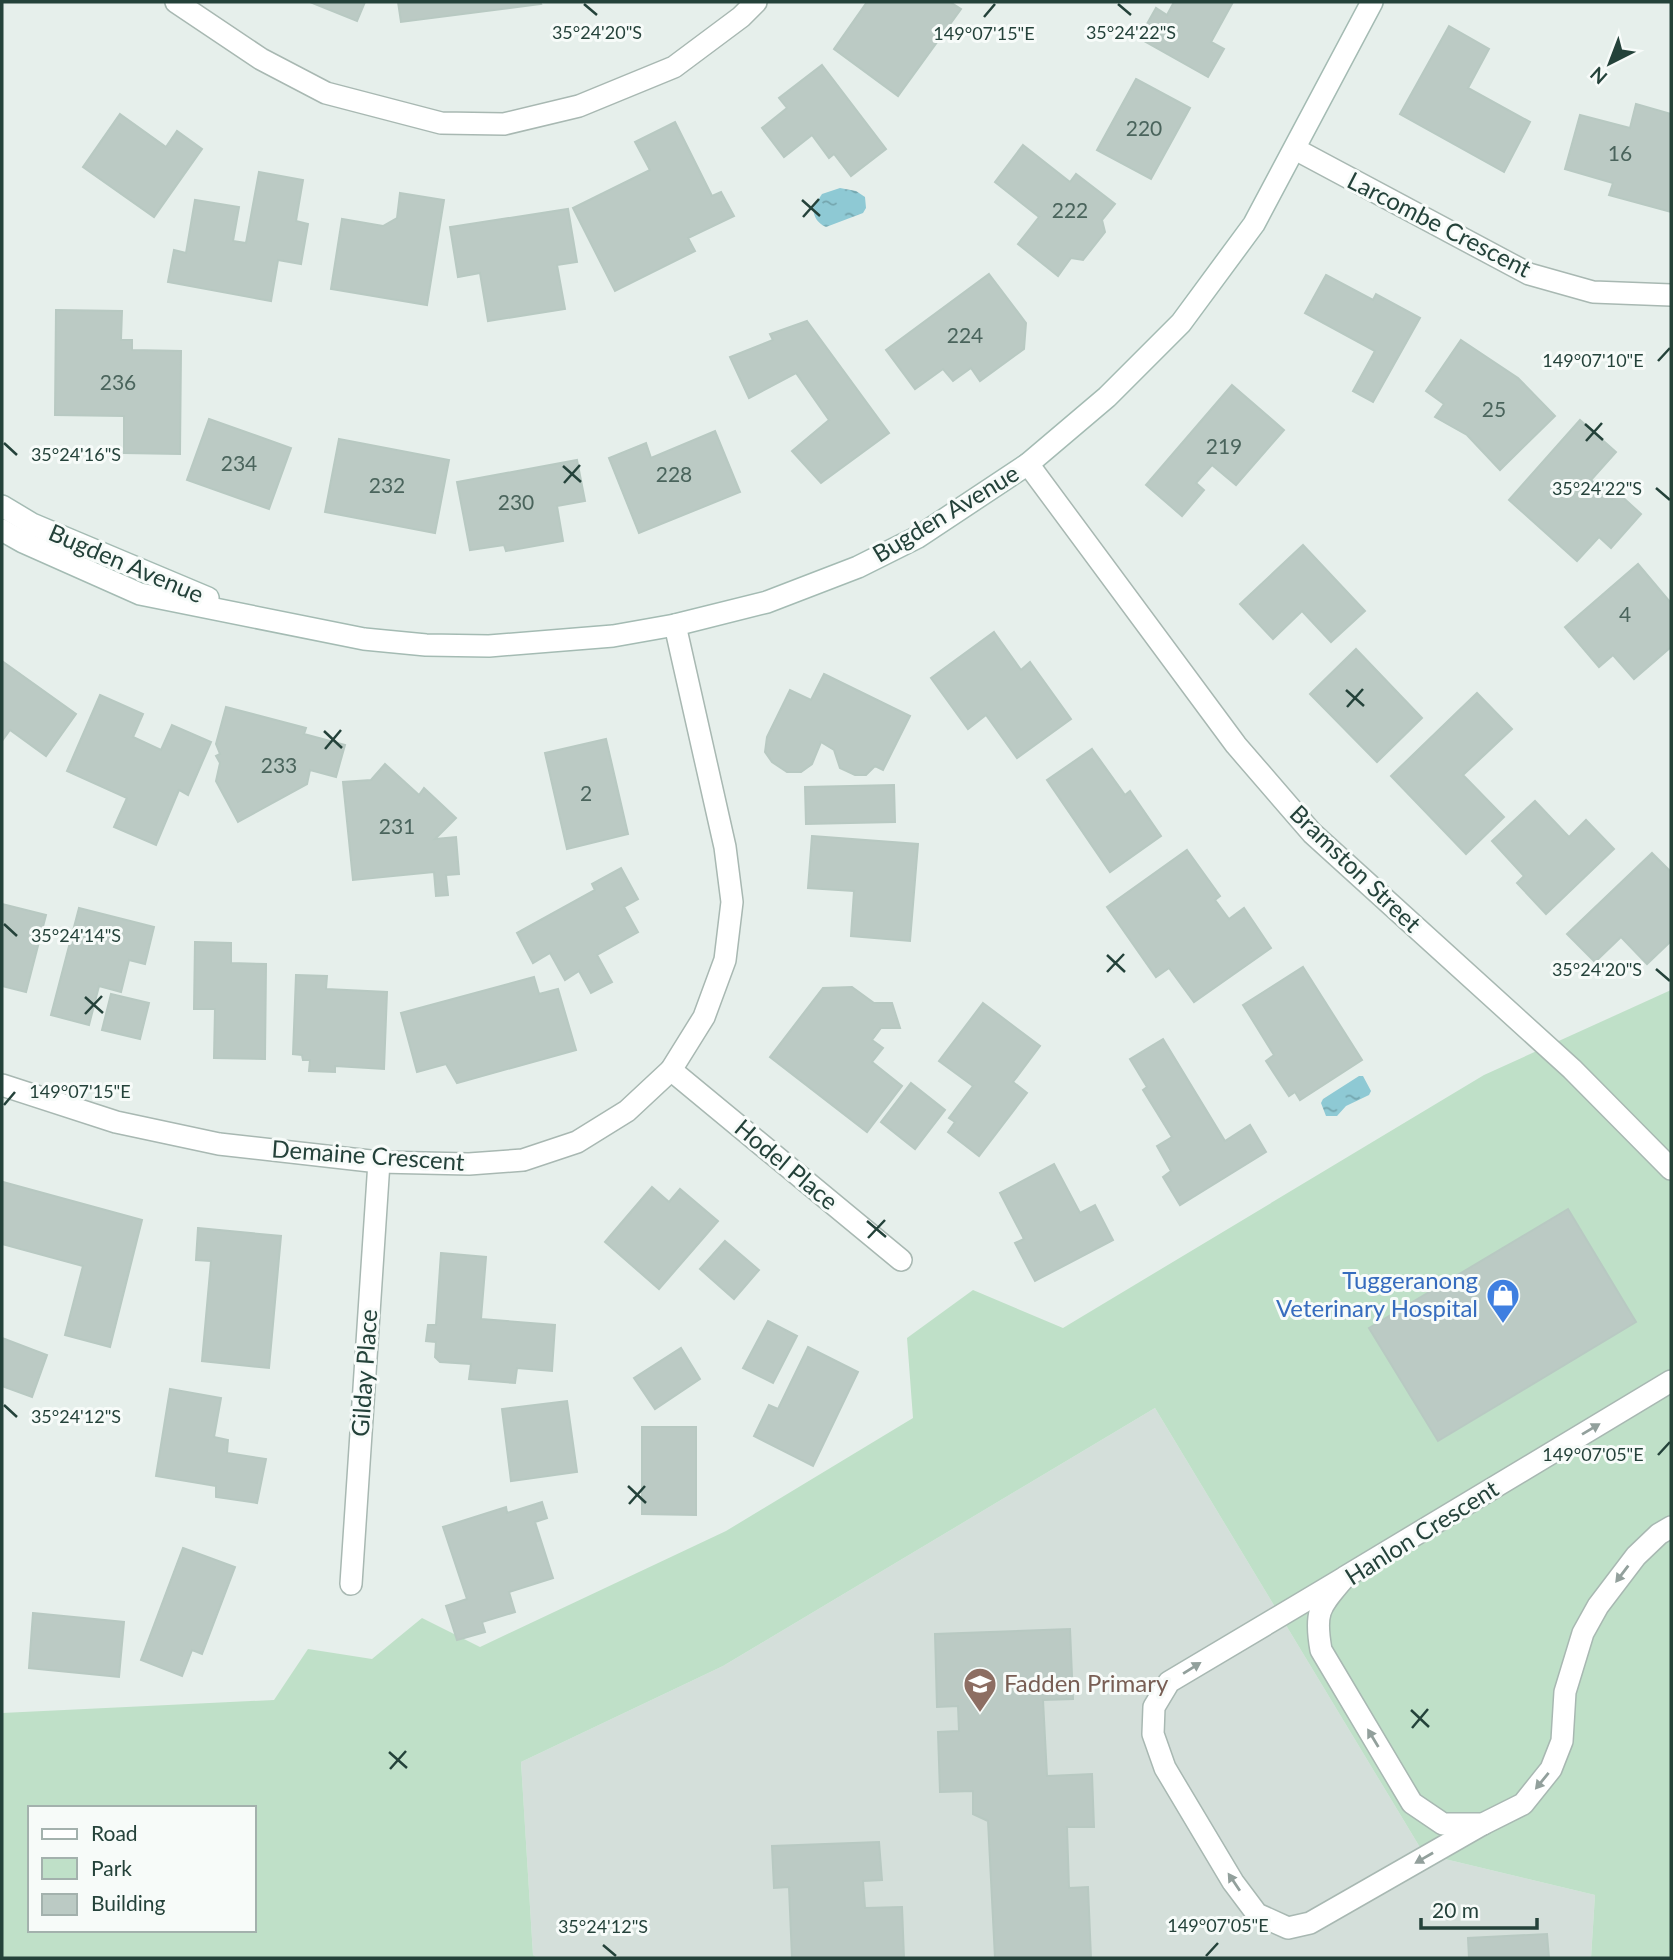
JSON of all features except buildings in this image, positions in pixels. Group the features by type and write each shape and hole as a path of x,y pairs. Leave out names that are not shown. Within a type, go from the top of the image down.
{"street":[{"path":"176,2 261,59 326,93 441,123 504,124 579,106 674,67 741,17 755,2"},
{"name":"Bugden Avenue","path":"2,506 27,533 141,594 364,639 426,645 489,646 599,638 675,625 767,602 858,567 918,537 1028,464 1107,397 1181,323 1254,224 1372,2"},
{"name":"Larcombe Crescent","path":"1295,149 1529,274 1593,292 1671,295"},
{"name":"Bramston Street","path":"1028,464 1236,745 1312,833 1572,1069 1669,1164"},
{"name":"Bugden Avenue","path":"2,530 27,533"},
{"name":"Demaine Crescent","path":"2,1085 117,1122 219,1144 379,1161 470,1164 523,1160 577,1142 627,1111 671,1070 704,1017 725,960 732,902 725,847 675,625"},
{"name":"Hodel Place","path":"671,1070 901,1260"},
{"name":"Gilday Place","path":"351,1584 379,1161"},
{"name":"Hanlon Crescent","path":"1671,1381 1345,1577 1321,1607 1316,1624 1321,1650 1412,1803 1443,1824 1483,1824 1523,1804 1551,1769 1562,1741 1566,1692 1583,1633 1598,1606 1636,1556 1659,1534 1671,1527"},
{"path":"1345,1577 1169,1682 1154,1707 1153,1734 1164,1768 1233,1882 1257,1914 1288,1928 1310,1923 1483,1824"}],"shaded area":[{"name":"Fadden Primary","path":"1155,1408 1424,1854 1595,1895 1591,1958 538,1958 533,1955 521,1762 723,1666"}],"green space":[{"path":"1671,990 1671,1958 1591,1958 1595,1895 1424,1854 1155,1408 723,1666 521,1762 533,1955 538,1958 2,1958 2,1713 274,1700 308,1649 372,1659 422,1618 480,1647 726,1531 913,1418 907,1338 973,1290 1063,1328 1484,1075"}],"water":[{"path":"840,188 856,191 865,197 866,208 863,213 826,227 816,219 813,208 822,194"},
{"path":"1363,1076 1371,1091 1369,1095 1346,1106 1337,1116 1326,1116 1321,1103 1323,1099"}],"place":[{"name":"Tuggeranong Veterinary Hospital","path":"1503,1325"},
{"name":"Fadden Primary","path":"980,1714"}]}
